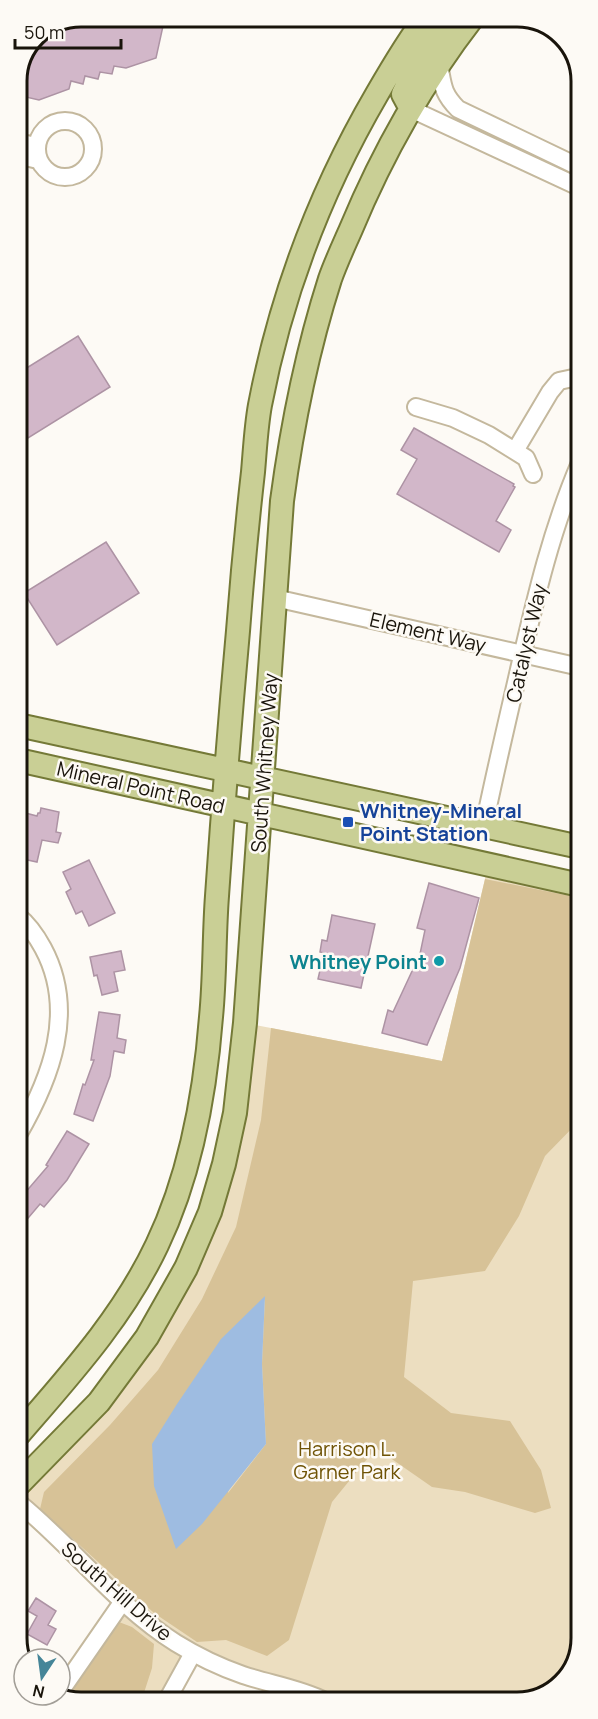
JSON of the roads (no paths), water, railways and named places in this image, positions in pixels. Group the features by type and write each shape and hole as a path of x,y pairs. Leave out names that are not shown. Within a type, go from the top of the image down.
{"main road":[{"name":"South Whitney Way","path":"27,1424 83,1361 125,1303 157,1245 175,1201 194,1143 211,1017 223,806 247,524 260,409 270,358 288,294 324,196 360,124 420,27"},
{"path":"411,109 403,94 417,66 445,27"},
{"name":"South Whitney Way","path":"27,1476 99,1402 147,1337 186,1268 210,1212 224,1164 235,1113 245,1023 282,501 289,447 301,385 331,278 358,212 388,148 439,64 466,27"},
{"name":"Mineral Point Road","path":"27,727 571,845"},
{"name":"Mineral Point Road","path":"27,762 571,883"}],"street":[{"path":"439,64 444,90 448,99 458,109 571,163"},
{"path":"411,109 571,184"},
{"path":"27,148 37,153 27,154"},
{"path":"515,451 550,392 559,381 571,378"},
{"path":"416,406 453,418 489,435 526,458 533,474"},
{"name":"Catalyst Way","path":"484,826 546,559 571,484"},
{"name":"Element Way","path":"275,598 571,665"},
{"path":"27,926 38,938 51,963 59,999 58,1034 47,1074 27,1119"},
{"name":"South Hill Drive","path":"27,1511 123,1601 175,1642 222,1667 302,1692"},
{"path":"72,1675 123,1601"},
{"path":"172,1692 193,1653"}],"water":[{"path":"265,1296 262,1364 266,1444 202,1524 176,1549 154,1486 152,1444 221,1339"}],"place":[{"name":"Whitney-Mineral Point Station","path":"348,822"},
{"name":"Whitney Point","path":"439,961"}],"park label":[{"name":"Harrison L. Garner Park","path":"347,1460"}]}
